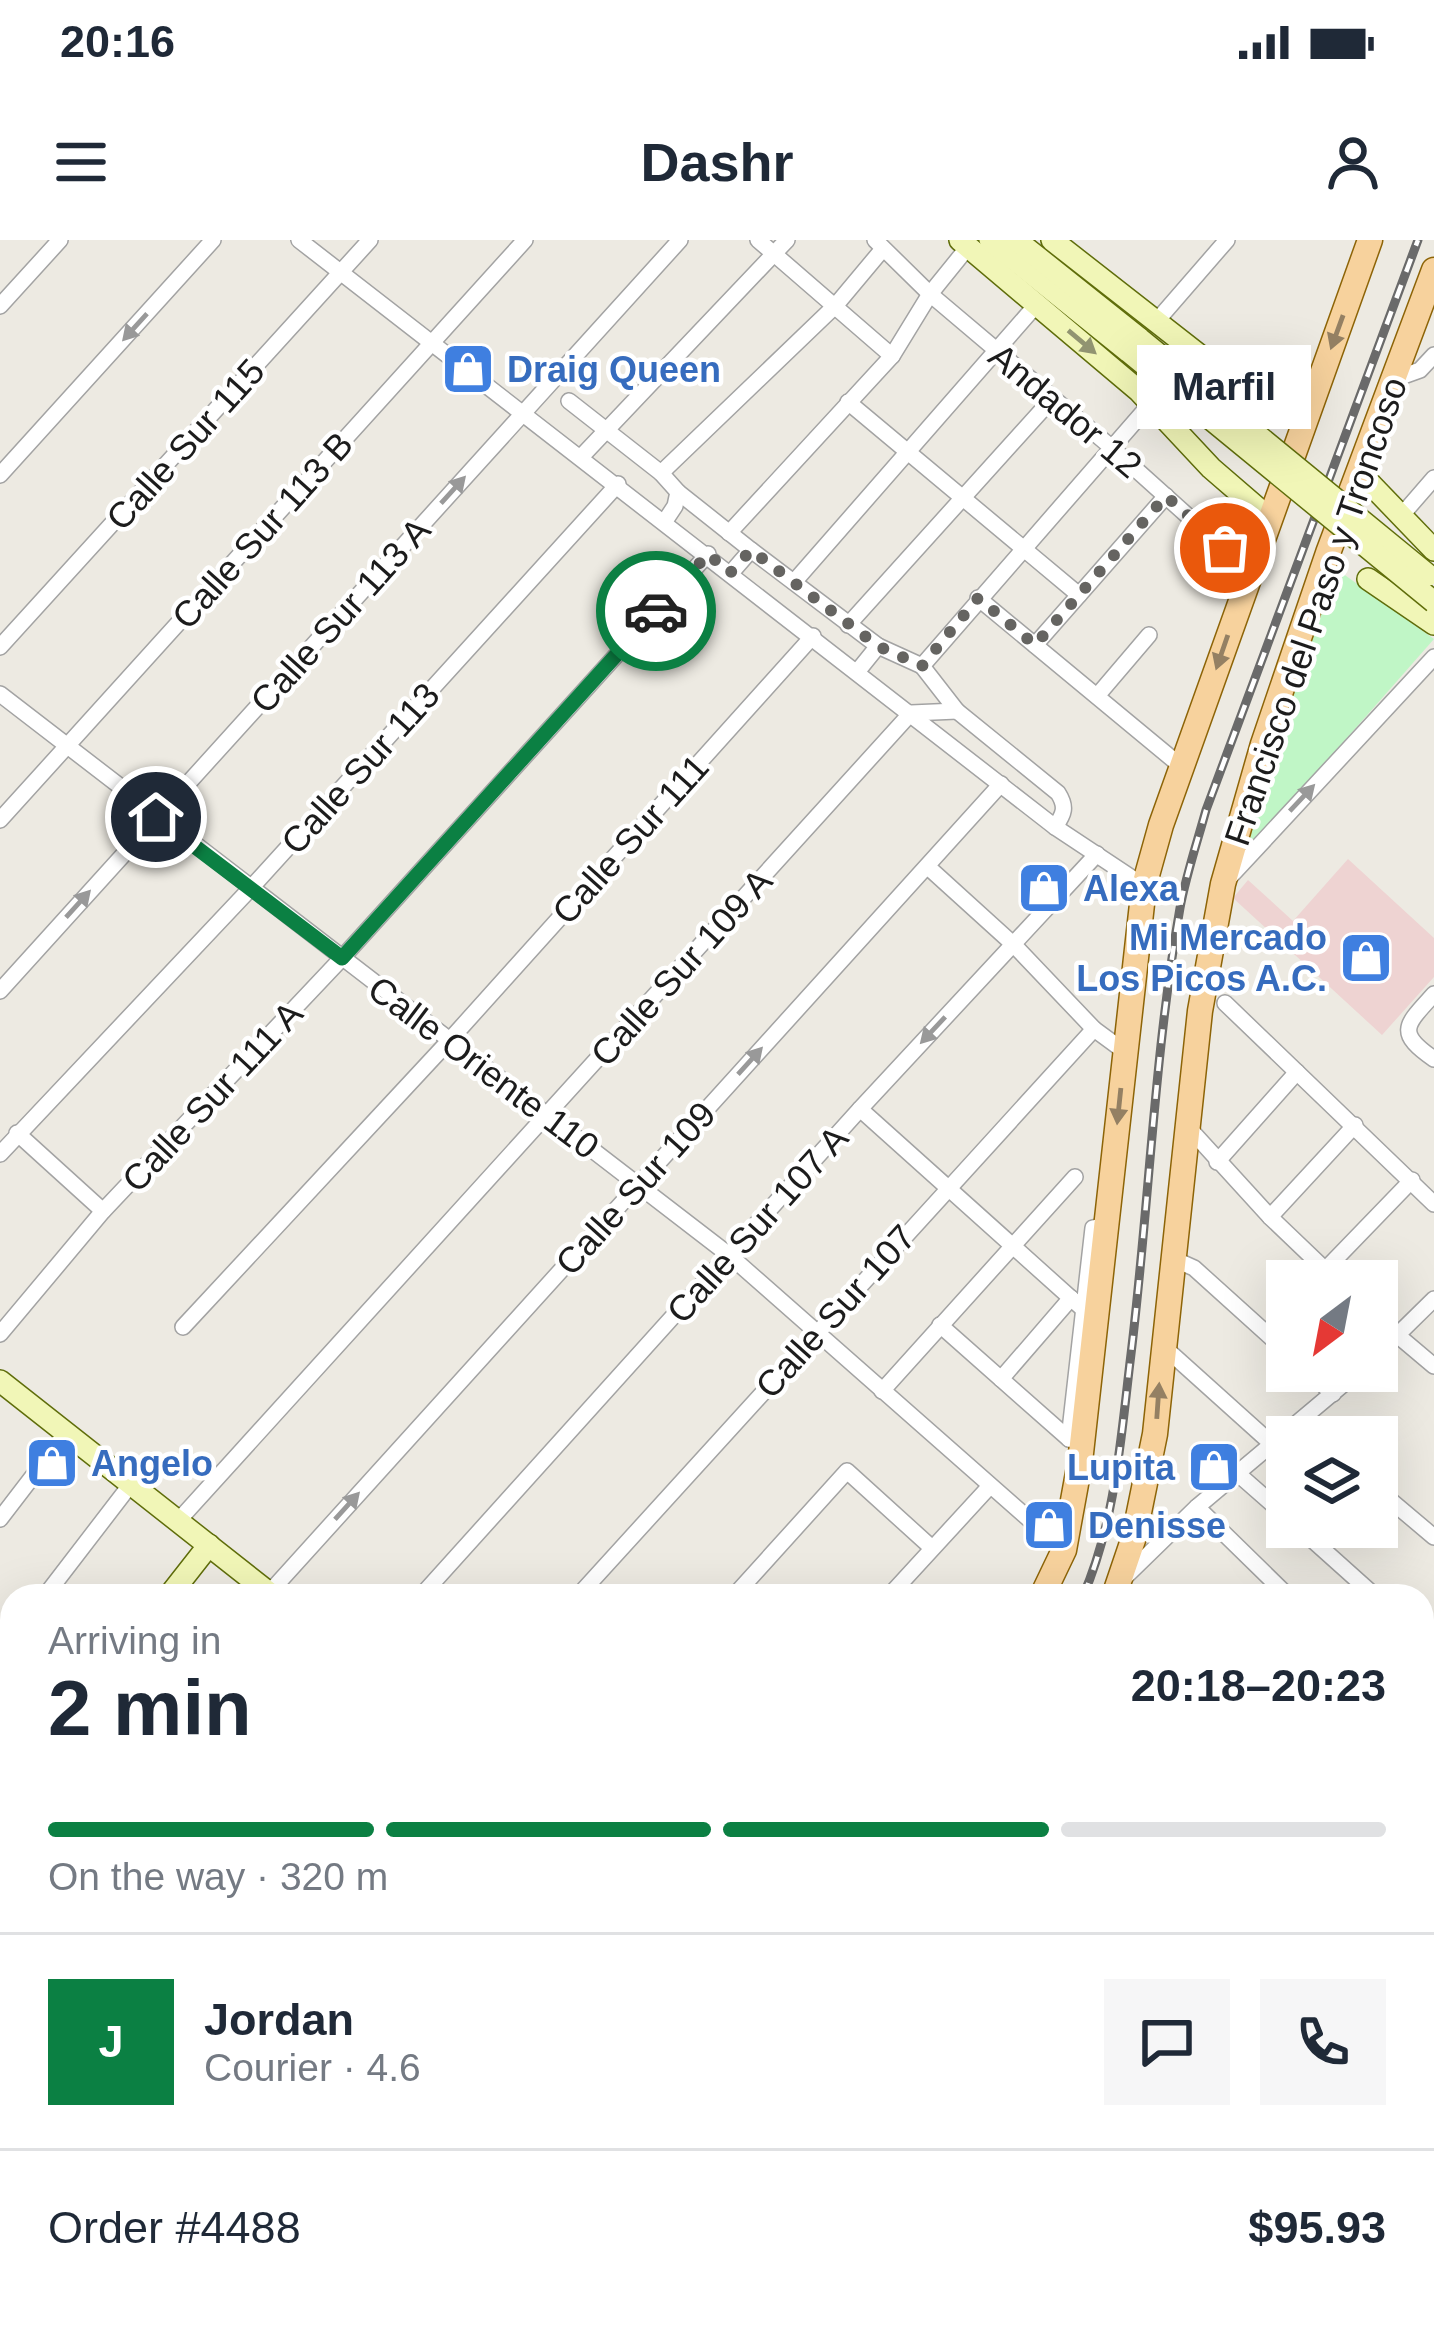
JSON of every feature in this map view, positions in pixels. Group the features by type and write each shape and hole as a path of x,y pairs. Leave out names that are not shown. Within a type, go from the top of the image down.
{"main road":[{"name":"Francisco del Paso y Troncoso","path":"1048,1584 1064,1550 1080,1462 1084,1378 1144,886 1304,423 1360,245"},
{"name":"Francisco del Paso y Troncoso","path":"1119,1584 1155,1434 1200,1011 1223,884 1263,744 1328,553 1432,278"}],"street":[{"path":"0,306 60,240"},
{"path":"0,475 213,240"},
{"path":"299,240 1055,827 1144,886"},
{"name":"Calle Sur 115","path":"0,647 370,240"},
{"name":"Calle Sur 113 B","path":"0,820 525,240"},
{"name":"Calle Sur 113 A","path":"0,991 680,240"},
{"path":"758,240 892,356"},
{"path":"581,457 788,240"},
{"path":"1016,240 1434,581 1425,614"},
{"path":"1141,338 1227,240"},
{"path":"973,242 1141,338 1175,338 1235,382 1304,423"},
{"path":"729,533 892,356 929,294 973,242"},
{"path":"973,242 1146,397 1211,468 1270,520"},
{"path":"1064,244 1141,338 1425,614"},
{"path":"661,473 836,305 878,245"},
{"name":"Andador 12","path":"878,245 1250,571"},
{"path":"794,582 1037,304"},
{"path":"922,666 1111,446 1146,397 1175,338"},
{"path":"1146,397 1195,352"},
{"path":"1395,379 1420,370 1434,355"},
{"path":"848,625 1052,399"},
{"path":"569,401 848,625 878,646 922,666 957,711 1058,793 1064,814 1055,827"},
{"path":"848,402 1079,595"},
{"path":"1360,473 1434,550 1425,614"},
{"path":"1401,516 1434,478"},
{"name":"Calle Sur 113","path":"0,1154 250,889 618,484"},
{"path":"665,520 678,492"},
{"path":"1035,645 1166,496"},
{"path":"730,573 751,550"},
{"name":"Calle Sur 111 A","path":"0,1334 103,1211 342,958 708,554"},
{"path":"1368,579 1425,614"},
{"path":"978,598 1182,767"},
{"path":"1097,695 1149,635"},
{"name":"Calle Sur 111","path":"183,1327 448,1042 813,636"},
{"path":"857,672 878,646"},
{"path":"1223,884 1434,657"},
{"name":"Calle Oriente 110","path":"0,694 729,1255 1064,1550"},
{"path":"911,712 957,711"},
{"name":"Calle Sur 109 A","path":"178,1521 911,712"},
{"name":"Calle Sur 109","path":"280,1584 1001,784"},
{"name":"Calle Sur 107 A","path":"432,1584 860,1108 1096,854"},
{"path":"928,867 1013,944 1094,1029 1124,1051"},
{"path":"1434,994 1406,1031 1417,1048 1434,1059"},
{"path":"1225,1004 1434,1204"},
{"name":"Calle Sur 107","path":"589,1584 1094,1029"},
{"path":"1217,1162 1297,1072"},
{"path":"860,1108 1077,1303"},
{"path":"1270,1217 1355,1125"},
{"path":"1187,1126 1315,1260"},
{"name":"Calle Sur 111 A","path":"17,1133 103,1211"},
{"path":"882,1391 1075,1177"},
{"path":"1344,1260 1412,1180"},
{"path":"940,1325 1069,1439 1084,1378 1077,1303 1093,1228 1106,1225"},
{"path":"1174,1259 1194,1268 1266,1333"},
{"path":"1398,1336 1434,1299"},
{"path":"1001,1379 1077,1303"},
{"path":"1398,1338 1434,1366"},
{"path":"1162,1346 1266,1439"},
{"path":"0,1382 258,1584"},
{"path":"1308,1416 1332,1392"},
{"path":"0,1519 66,1433"},
{"path":"1122,1584 1197,1507 1266,1450"},
{"path":"745,1584 847,1472 932,1548"},
{"path":"1237,1473 1266,1499"},
{"path":"54,1584 131,1484"},
{"path":"900,1584 990,1486"},
{"path":"1197,1507 1276,1584"},
{"path":"1398,1507 1434,1537"},
{"path":"178,1584 209,1545"},
{"path":"1321,1548 1362,1584"}],"shaded area":[{"name":"Mi Mercado Los Picos A.C.","path":"1348,859 1434,938 1434,977 1382,1035 1233,898 1248,880 1293,921"}],"green space":[{"path":"1328,563 1434,639 1230,871"}],"railway":[{"path":"1088,1584 1103,1538 1120,1446 1164,1019 1185,883 1206,810 1418,240"}],"way so far":[{"path":"656,611 708,554 730,573 751,550 878,646 922,666 978,598 1035,645 1166,496 1225,548"}],"place":[{"name":"Draig Queen","path":"468,369"},
{"name":"Marfil","path":"1225,548"},
{"name":"Alexa","path":"1044,888"},
{"name":"Mi Mercado Los Picos A.C.","path":"1366,958"},
{"name":"Angelo","path":"52,1463"},
{"name":"Lupita","path":"1214,1467"},
{"name":"Denisse","path":"1049,1525"}],"route":[{"path":"156,817 342,958 656,611"}]}
